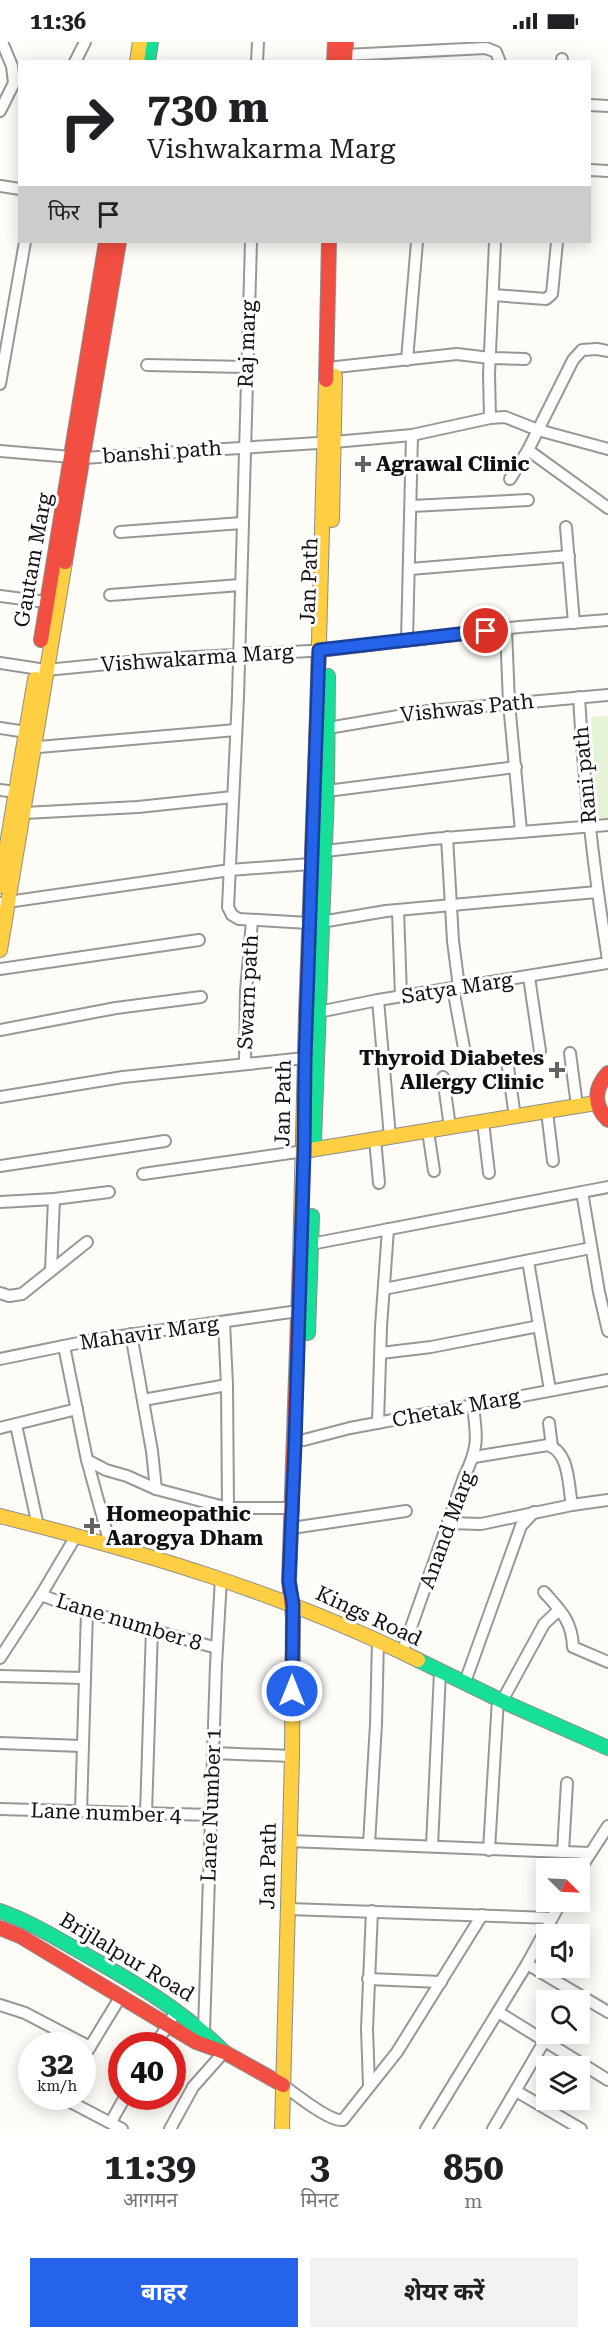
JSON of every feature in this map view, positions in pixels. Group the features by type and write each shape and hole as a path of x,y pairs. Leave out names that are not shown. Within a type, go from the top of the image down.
{"street":[{"path":"0,111 14,83 12,66 2,42"},
{"path":"76,60 85,42"},
{"path":"137,60 140,42"},
{"path":"148,60 151,42"},
{"path":"257,60 258,42"},
{"path":"334,42 343,55 428,46 486,48 496,52 499,59"},
{"path":"499,42 499,59"},
{"path":"591,105 608,106"},
{"path":"591,170 608,171"},
{"path":"0,186 18,189"},
{"path":"0,384 25,243"},
{"name":"Gautam Marg","path":"0,886 16,792 29,748 26,732 41,670 77,457 106,243"},
{"path":"77,457 119,243"},
{"name":"Raj marg","path":"250,243 236,730 228,908 239,920 252,921"},
{"name":"Jan Path","path":"297,1528 293,1508 298,1311 309,1150 315,922 311,864 323,650 329,442 329,243"},
{"name":"Jan Path","path":"329,442 336,367 340,243"},
{"path":"407,360 417,243"},
{"path":"495,243 490,418 512,419 538,430 608,449"},
{"path":"493,295 546,298 552,294 557,243"},
{"path":"510,478 528,450 573,360 582,350 608,351"},
{"path":"336,367 457,354 525,359"},
{"path":"147,365 246,367"},
{"name":"banshi path","path":"0,451 77,457 329,442 412,435 490,418"},
{"path":"407,640 412,435"},
{"path":"528,450 608,508"},
{"path":"411,506 528,500"},
{"path":"120,532 242,523"},
{"path":"566,527 574,623"},
{"path":"410,569 569,556"},
{"path":"111,595 240,585"},
{"path":"0,596 52,603"},
{"name":"Vishwakarma Marg","path":"0,663 41,670 238,654 323,650 608,620"},
{"path":"506,629 509,703 521,831"},
{"name":"Jan Path","path":"315,922 325,851 327,791 328,728 323,650"},
{"path":"0,950 9,839 24,813 29,748 41,670"},
{"name":"Vishwas Path","path":"328,728 428,711 608,695"},
{"name":"Rani path","path":"579,697 589,828 608,962"},
{"path":"0,728 26,732"},
{"path":"29,748 236,730"},
{"path":"327,791 516,767"},
{"path":"0,790 16,792"},
{"path":"24,813 138,807 233,797"},
{"path":"325,851 447,837 608,825"},
{"path":"447,837 456,987 464,1048"},
{"path":"4,903 230,870 311,864"},
{"path":"252,921 315,922 398,910 597,892"},
{"path":"398,910 401,996"},
{"name":"Swarn path","path":"245,1063 246,992 252,921"},
{"path":"0,969 199,940"},
{"name":"Satya Marg","path":"312,1013 608,962"},
{"path":"529,977 540,1051"},
{"path":"0,1030 116,1008 201,997"},
{"path":"378,1000 390,1137"},
{"name":"Jan Path","path":"282,2129 292,1756 293,1604 299,1583 297,1528 304,1440 311,1244 305,1058 312,1013"},
{"path":"570,1053 577,1106"},
{"path":"0,1097 123,1077 305,1058"},
{"path":"507,1060 514,1117"},
{"path":"608,1073 597,1088 596,1103 599,1111 608,1120"},
{"path":"443,1077 450,1128"},
{"path":"143,1174 450,1128 596,1103"},
{"path":"547,1112 553,1161"},
{"path":"483,1122 489,1173"},
{"path":"428,1131 434,1171"},
{"path":"375,1139 379,1183"},
{"path":"0,1166 165,1141"},
{"path":"311,1244 608,1187"},
{"path":"0,1202 54,1199 109,1192"},
{"path":"582,1192 608,1330"},
{"path":"51,1270 54,1199"},
{"path":"378,1423 388,1229"},
{"path":"0,1293 9,1296 21,1295 87,1242"},
{"path":"384,1289 591,1248"},
{"path":"528,1261 550,1390"},
{"name":"Mahavir Marg","path":"0,1359 130,1334 298,1311"},
{"path":"224,1322 228,1508"},
{"path":"381,1353 431,1347 538,1326"},
{"path":"130,1334 152,1451 156,1489"},
{"path":"64,1346 87,1460 110,1544"},
{"name":"Chetak Marg","path":"304,1440 378,1423 608,1380"},
{"path":"143,1400 227,1384"},
{"name":"Anand Marg","path":"402,1653 447,1523 474,1457 477,1434 473,1406"},
{"path":"0,1428 77,1409"},
{"path":"549,1423 552,1447"},
{"path":"16,1425 38,1526"},
{"path":"474,1457 548,1445 556,1448 563,1457 572,1505"},
{"path":"87,1460 106,1470 127,1476 156,1489 228,1508 293,1508"},
{"path":"447,1523 481,1524 534,1512 608,1500"},
{"path":"297,1528 406,1511"},
{"path":"465,1682 521,1526 534,1512"},
{"name":"Kings Road","path":"0,1516 110,1544 293,1604 378,1640 440,1672 608,1749"},
{"path":"0,1658 76,1536"},
{"name":"Lane Number 1","path":"204,2030 204,1966 221,1579"},
{"path":"544,1592 560,1610 572,1630 573,1647 608,1662"},
{"name":"Lane number 8","path":"41,1595 87,1612 217,1648"},
{"path":"489,1850 500,1700 544,1624 560,1610"},
{"path":"81,1811 87,1612"},
{"path":"146,1813 152,1629"},
{"path":"369,1844 378,1640"},
{"path":"432,1846 440,1672"},
{"path":"0,1676 84,1678"},
{"path":"0,1743 82,1746"},
{"path":"213,1753 292,1756"},
{"path":"563,1852 567,1783"},
{"name":"Lane number 4","path":"0,1809 211,1815"},
{"path":"587,1858 608,1826"},
{"path":"290,1841 590,1853"},
{"path":"288,1909 552,1918"},
{"name":"Brijlalpur Road","path":"0,1911 12,1914 68,1943 177,2011 204,2030 224,2052"},
{"path":"369,2085 367,2029 372,1911"},
{"path":"426,2129 527,1964 555,1912"},
{"path":"283,2085 338,2121 343,2120 397,2052 482,1915"},
{"name":"Brijlalpur Road","path":"0,1928 20,1936 196,2042 224,2052 283,2085"},
{"path":"527,1964 608,2012"},
{"path":"368,1978 441,1982"},
{"path":"96,2036 121,1996"},
{"path":"0,2005 25,2013 62,2032"},
{"path":"163,2032 177,2011"},
{"path":"498,2012 536,2035"},
{"path":"493,2129 543,2044"},
{"path":"551,2044 608,2080"},
{"path":"170,2129 194,2087 224,2052"},
{"path":"516,2091 581,2129"},
{"path":"87,2110 122,2129"},
{"path":"111,2122 118,2110"}],"green space":[{"path":"608,716 608,821 598,823 591,717"}],"traffic: fast":[{"path":"148,60 151,42"},
{"path":"314,1141 327,791 328,676"},
{"path":"308,1333 312,1216"},
{"path":"418,1660 502,1701 608,1748"},
{"path":"0,1911 44,1931 140,1987 191,2022 222,2050"}],"traffic: slow":[{"path":"137,60 140,42"},
{"path":"332,520 335,376"},
{"path":"317,716 326,380"},
{"path":"0,950 65,562"},
{"path":"0,886 35,679"},
{"path":"300,1260 306,1015"},
{"path":"304,1151 596,1103"},
{"path":"0,1516 107,1544 213,1577 317,1615 418,1660"},
{"path":"282,2129 292,1756 293,1617"}],"traffic: jam":[{"path":"334,60 335,42"},
{"path":"345,60 346,42"},
{"path":"41,640 106,243"},
{"path":"65,562 119,243"},
{"path":"326,380 329,243"},
{"path":"306,1015 317,716"},
{"path":"608,1073 600,1085 597,1097 600,1109 608,1120"},
{"path":"293,1617 289,1581 300,1260"},
{"path":"0,1928 20,1936 196,2042 224,2052 283,2085"}],"place":[{"name":"Agrawal Clinic","path":"363,464"},
{"name":"Thyroid Diabetes Allergy Clinic","path":"557,1070"},
{"name":"Homeopathic Aarogya Dham","path":"92,1526"}],"route":[{"path":"292,1691 293,1604 289,1581 319,650 486,631"}]}
